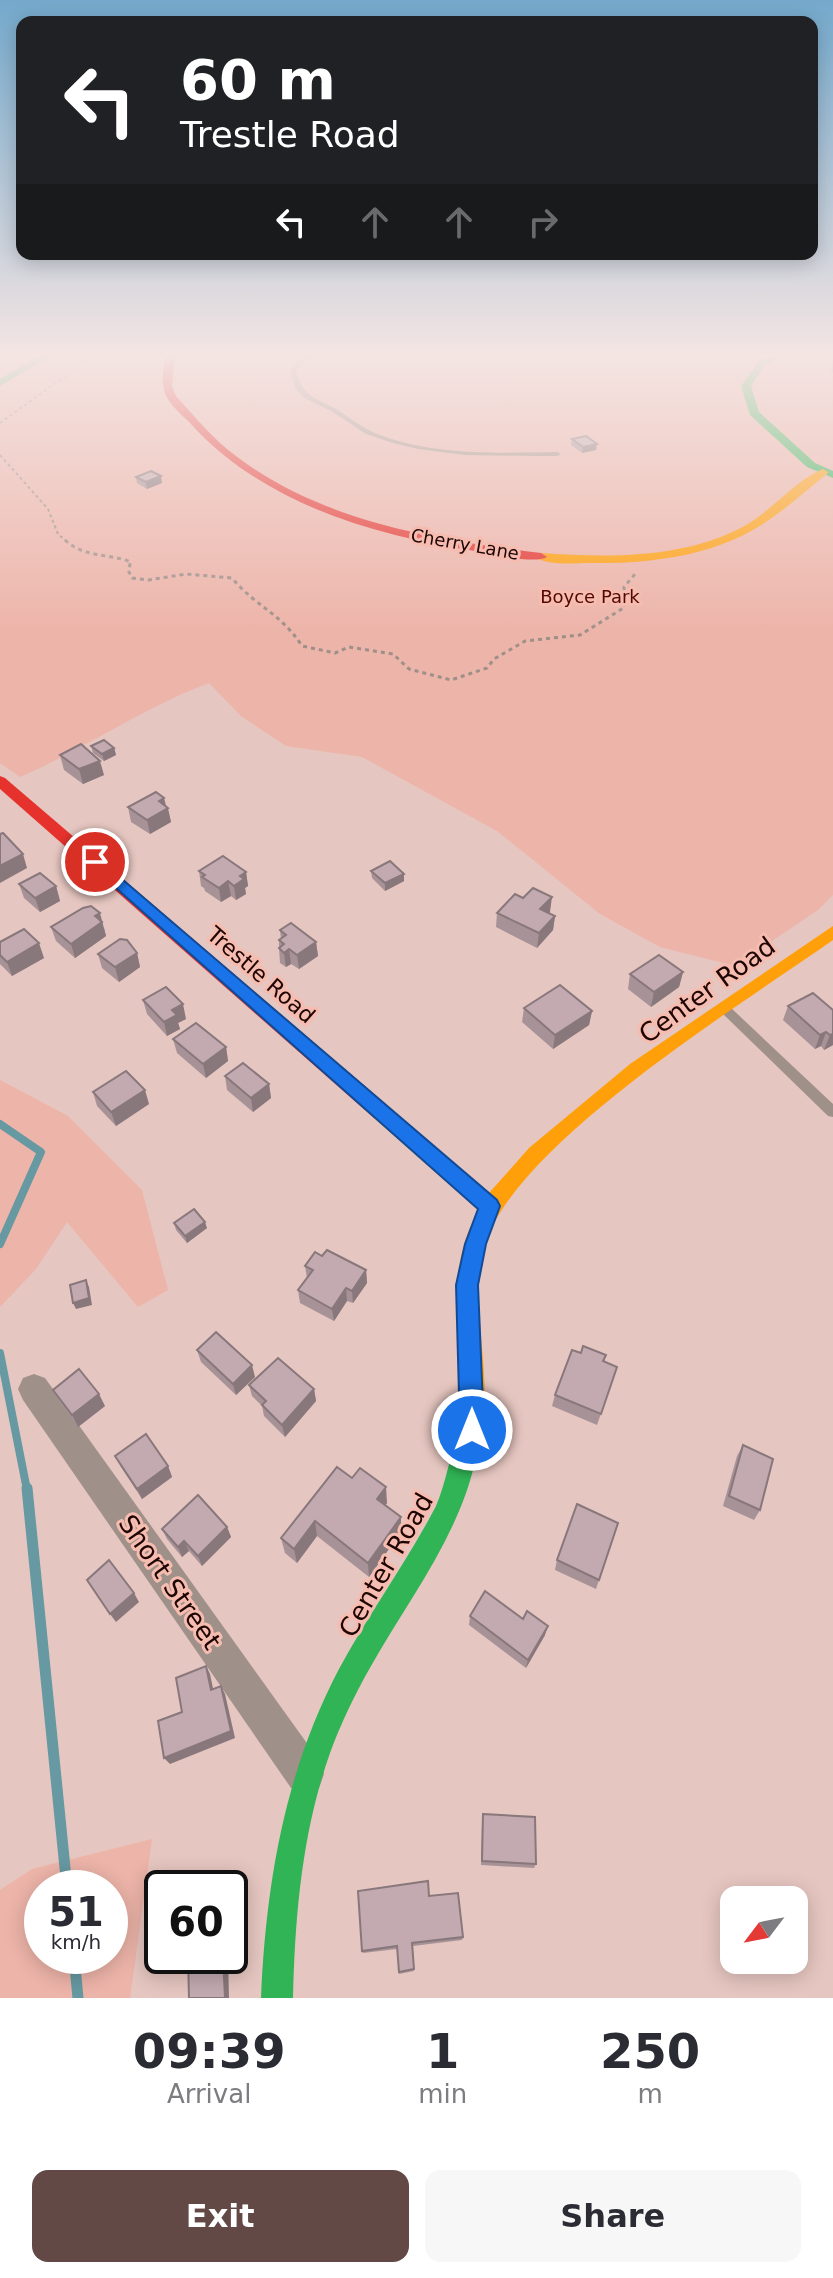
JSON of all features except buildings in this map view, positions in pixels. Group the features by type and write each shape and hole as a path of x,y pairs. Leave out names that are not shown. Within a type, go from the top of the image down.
{"street":[{"name":"Cherry Lane","path":"223,447 241,464 322,509 447,544 528,555 609,558 661,552 728,537 767,518 828,473"},
{"path":"796,447 828,473"},
{"name":"Trestle Road","path":"0,781 489,1206"},
{"name":"Center Road","path":"277,1998 284,1863 306,1776 349,1678 433,1546 457,1493 472,1430 467,1285 475,1244 489,1206 525,1163 593,1106 723,1008 833,932"},
{"name":"Short Street","path":"34,1389 306,1776"}],"lane":[{"path":"432,447 507,455 557,454"},
{"path":"723,1008 833,1112"}],"path":[{"path":"0,455 48,509 58,534 83,553 114,555 131,562 128,570 132,578 148,580 186,574 232,578 246,595 287,623 291,635 302,646 335,653 349,647 393,654 409,669 451,680 487,668 494,659 525,641 571,638 615,616 625,607 621,592 628,577 646,567 661,552"}],"green space":[{"name":"Boyce Park","path":"0,447 833,447 833,895 818,910 735,966 660,947 600,914 497,831 362,757 286,746 241,716 209,683 160,704 20,777 0,763"},
{"path":"0,1080 68,1116 142,1190 168,1290 138,1307 67,1222 36,1269 0,1307"},
{"path":"152,1839 148,1870 144,1870 144,1897 130,1998 0,1998 0,1890 24,1874 24,1974 128,1974 128,1870 30,1870"}],"waterway":[{"path":"0,1124 41,1152 0,1244"},
{"path":"0,1353 27,1490"},
{"path":"27,1488 65,1870"},
{"path":"76,1974 78,1998"}],"traffic: fast":[{"path":"792,447 811,465 833,475"},
{"path":"277,1998 286,1874 315,1754 349,1678 445,1515 457,1486 469,1435"}],"traffic: slow":[{"path":"541,557 591,560 644,557 670,554 720,541 754,525 823,472"},
{"path":"469,1435 471,1383 467,1305 471,1255 478,1230 499,1194 536,1154 637,1069 833,932"},
{"path":"381,1112 489,1206"}],"traffic: jam":[{"path":"219,447 241,465 275,485 347,517 423,538 541,557"},
{"path":"0,781 381,1112"}],"route":[{"path":"95,862 489,1206 475,1244 467,1285 472,1359 472,1430"}]}
